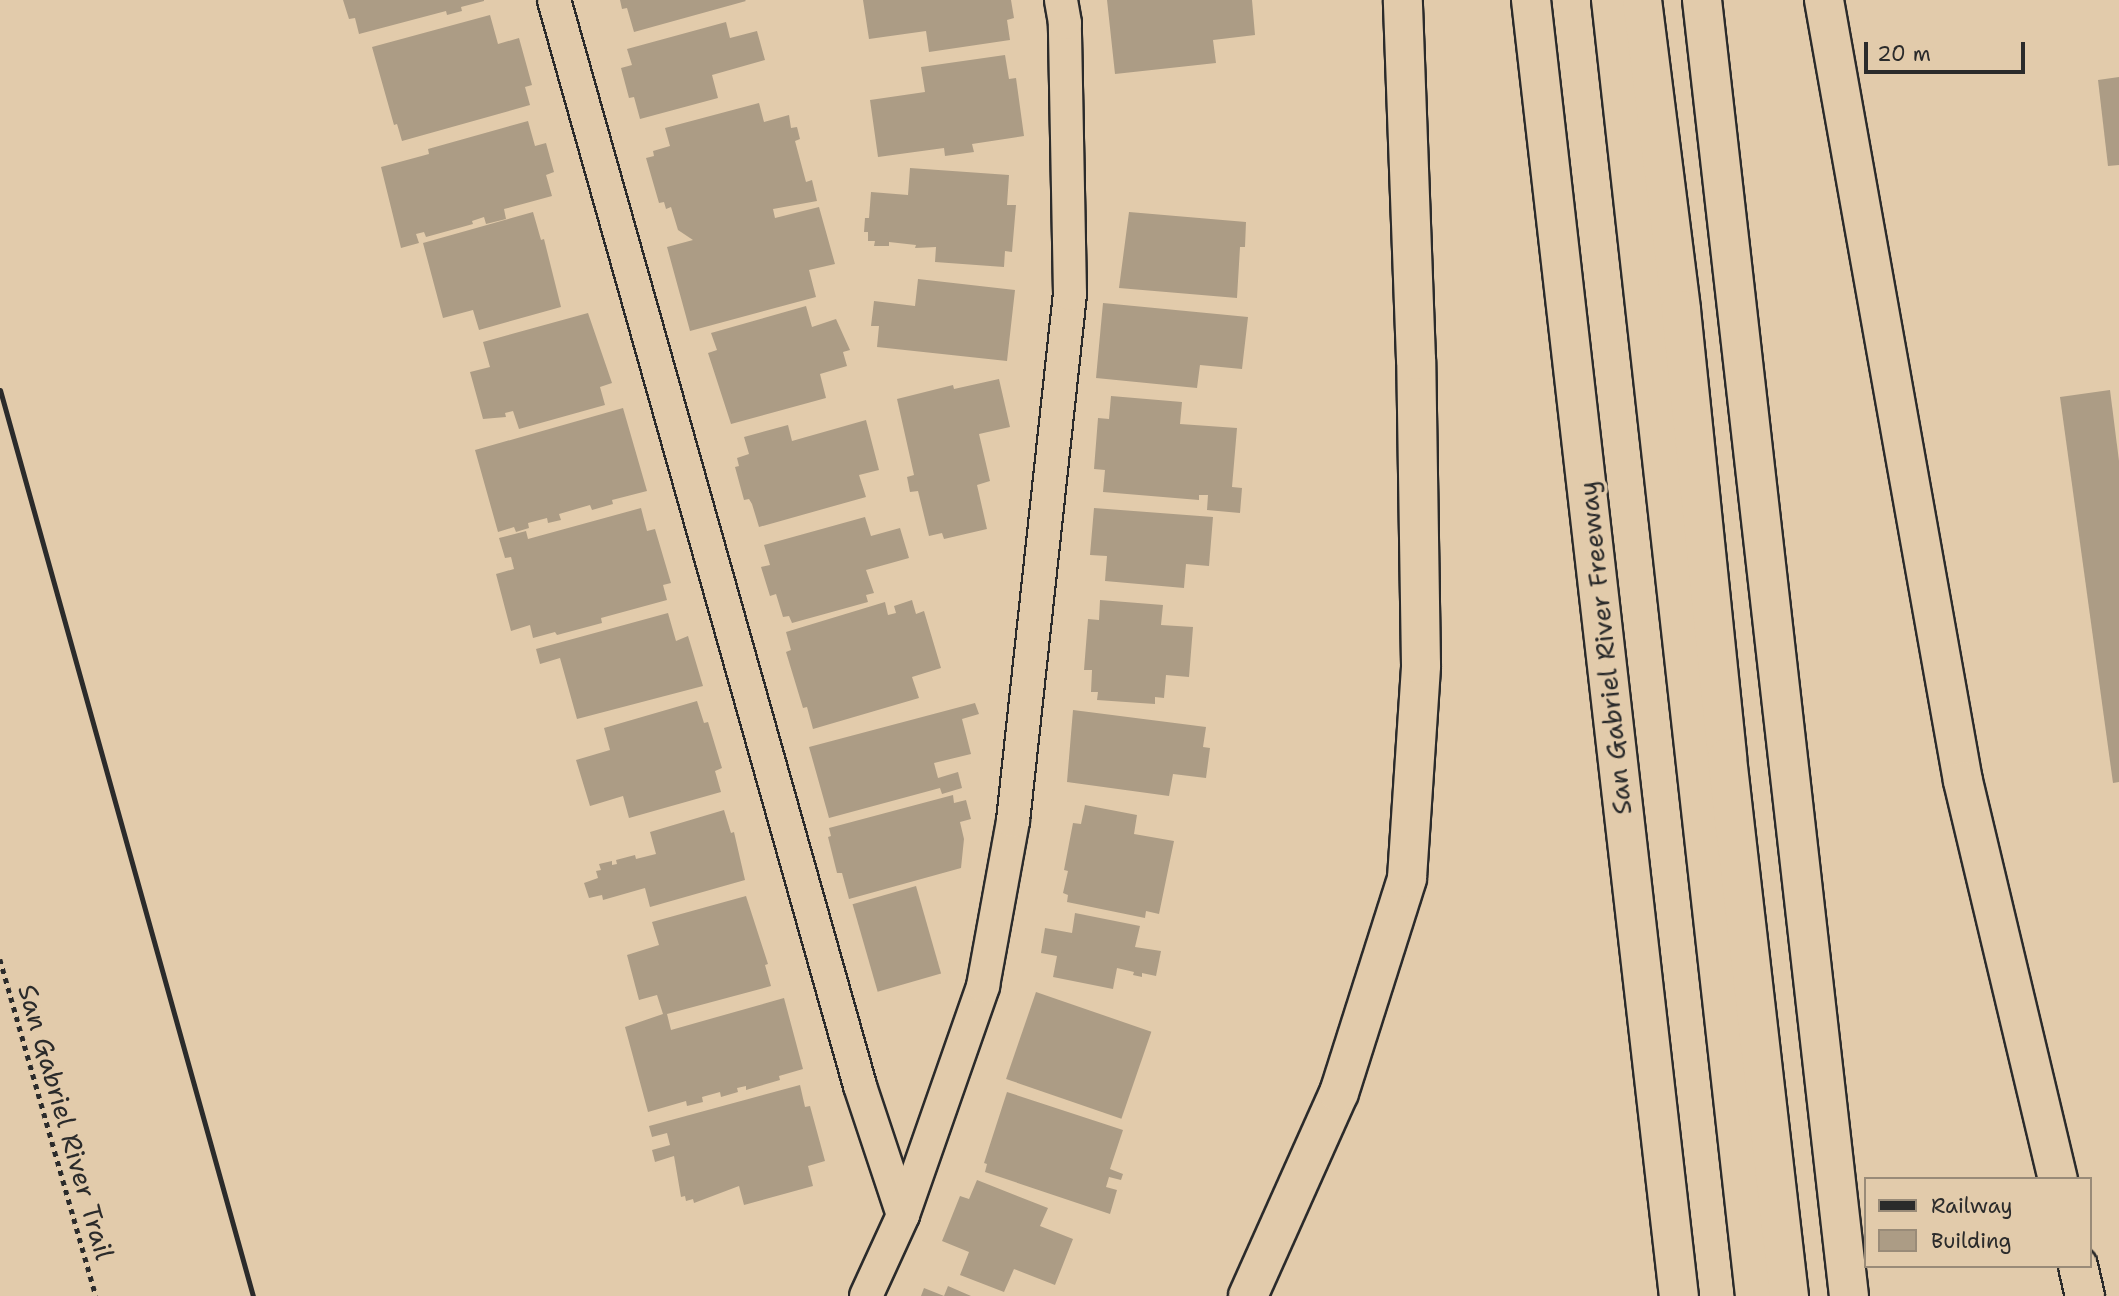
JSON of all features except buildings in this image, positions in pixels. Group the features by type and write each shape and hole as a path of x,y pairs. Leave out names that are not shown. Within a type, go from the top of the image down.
{"highway":[{"path":"1248,1296 1339,1093 1408,878 1421,665 1416,360 1403,0"},
{"name":"San Gabriel River Freeway","path":"1531,0 1679,1296"},
{"path":"1611,0 1755,1296"},
{"path":"1642,0 1681,310 1727,758 1789,1296"},
{"path":"1702,0 1849,1296"},
{"path":"1824,0 1963,781 2057,1177"},
{"path":"2078,1268 2085,1296"}],"lane":[{"path":"554,0 860,1086 903,1215"},
{"path":"866,1296 903,1215 983,986 1013,821 1070,294 1065,23 1061,0"}],"path":[{"name":"San Gabriel River Trail","path":"0,959 96,1296"}],"railway":[{"path":"0,390 253,1296"}]}
